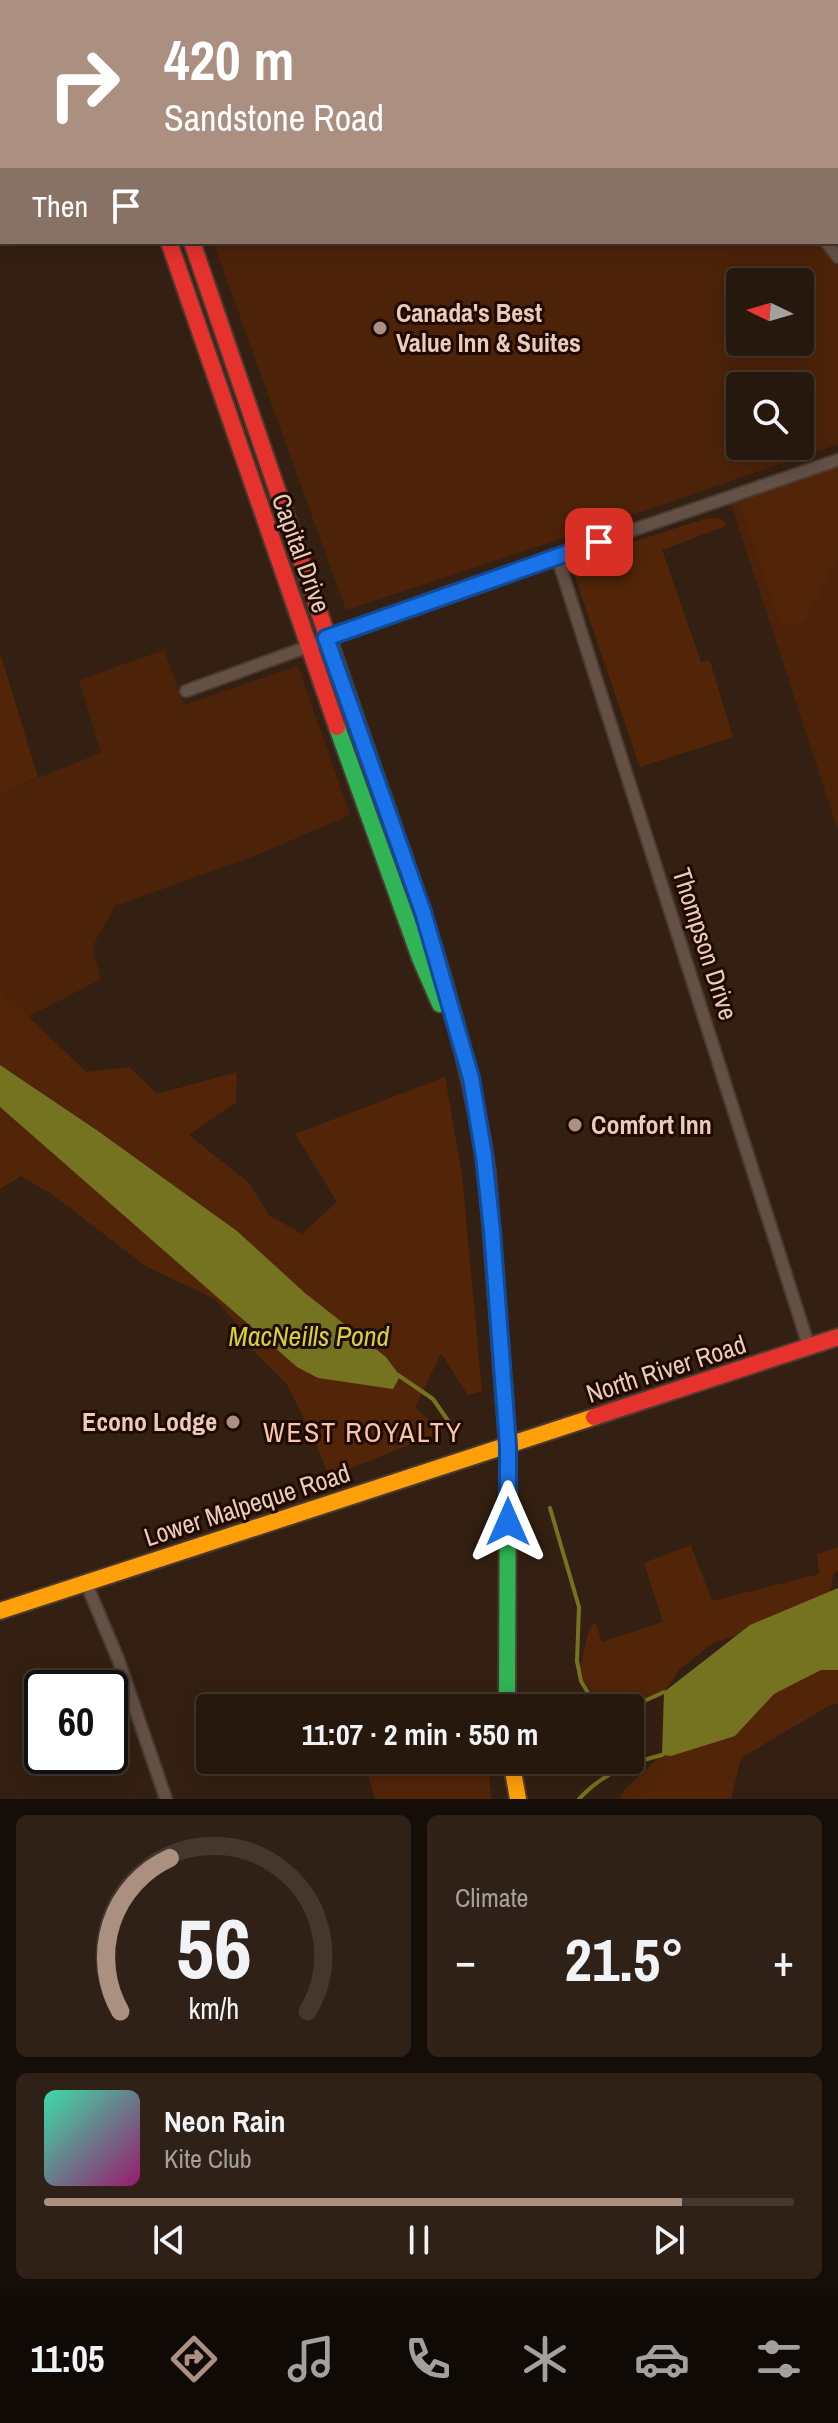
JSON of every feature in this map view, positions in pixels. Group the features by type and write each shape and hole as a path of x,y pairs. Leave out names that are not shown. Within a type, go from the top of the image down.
{"main road":[{"name":"Capital Drive","path":"170,244 420,958 471,1078 487,1172 508,1446 507,1694"},
{"name":"Capital Drive","path":"193,244 423,912 463,1057"},
{"name":"North River Road","path":"508,1446 838,1337"},
{"name":"Lower Malpeque Road","path":"0,1611 508,1446"},
{"path":"514,1774 518,1799"}],"street":[{"path":"186,691 557,556 838,460"},
{"name":"Thompson Drive","path":"557,556 809,1347"},
{"path":"86,1583 118,1659 166,1799"}],"shaded area":[{"path":"214,244 816,244 838,265 838,444 814,452 814,372 726,372 726,460 792,460 346,610"},
{"path":"838,467 838,557 806,619 799,625 783,624 777,615 741,504 745,499"},
{"path":"838,468 838,830 731,504"},
{"path":"704,519 724,521 726,526 662,550 701,662 710,661 733,737 640,767 574,574 579,563 590,556"},
{"path":"164,650 184,705 298,666 350,815 254,856 115,906 92,947 101,979 28,1017 0,989 0,793 101,753 79,680"},
{"path":"0,653 38,777 0,793"},
{"path":"0,989 86,1072 129,1067 157,1094 237,1072 236,1102 189,1135 249,1183 269,1215 302,1234 337,1202 295,1134 445,1077 462,1176 482,1391 468,1395 441,1353 415,1408 443,1431 329,1477 313,1436 286,1383 245,1342 249,1338 215,1299 147,1267 50,1193 21,1176 0,1189 0,1107 256,1333 400,1376 386,1357 305,1293 237,1231 0,1065"},
{"path":"691,1545 712,1601 819,1574 817,1554 838,1547 838,1571 834,1573 826,1609 713,1643 680,1669 664,1692 644,1700 644,1694 593,1694 579,1673 589,1630 595,1622 602,1642 663,1622 644,1563"},
{"path":"821,1670 838,1670 838,1704 832,1704 741,1758 731,1799 620,1799 624,1790 662,1755 735,1736 774,1694"},
{"path":"368,1774 489,1774 491,1799 375,1799"}],"water":[{"name":"MacNeills Pond","path":"0,1065 237,1231 305,1293 386,1357 400,1376 393,1389 318,1378 297,1367 0,1107"},
{"path":"838,1588 838,1670 821,1670 774,1694 735,1736 671,1756 662,1755 664,1692 750,1625"}],"waterway":[{"path":"398,1375 433,1399 451,1425"},
{"path":"550,1508 579,1607 577,1661 581,1681 589,1694"},
{"path":"644,1701 664,1692"},
{"path":"579,1799 617,1771 662,1755"}],"traffic: fast":[{"path":"337,727 420,958 440,1004"},
{"path":"482,1140 508,1446 507,1694"}],"traffic: slow":[{"path":"364,743 446,989 482,1140"},
{"path":"0,1611 594,1417"},
{"path":"514,1774 518,1799"}],"traffic: jam":[{"path":"170,244 337,727"},
{"path":"193,244 364,743"},
{"path":"594,1417 838,1337"}],"place":[{"name":"Canada's Best Value Inn & Suites","path":"380,328"},
{"name":"Comfort Inn","path":"575,1125"},
{"name":"Econo Lodge","path":"233,1422"}],"district":[{"name":"WEST ROYALTY","path":"363,1432"}],"route":[{"path":"508,1522 508,1446 492,1231 471,1078 423,912 326,638 599,542"}]}
